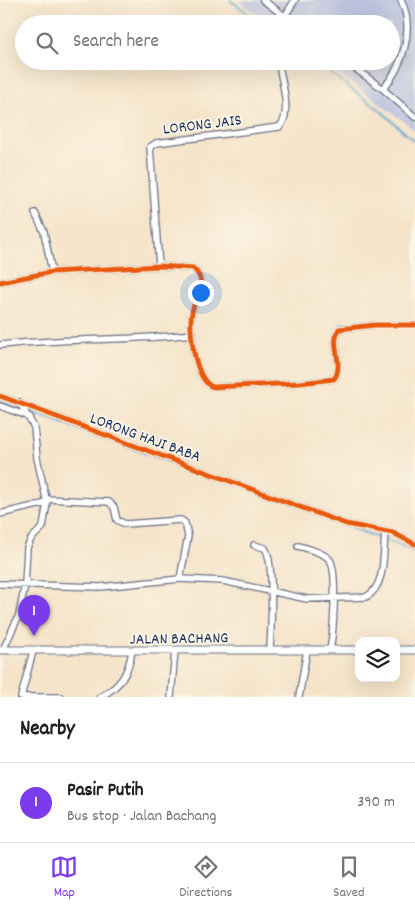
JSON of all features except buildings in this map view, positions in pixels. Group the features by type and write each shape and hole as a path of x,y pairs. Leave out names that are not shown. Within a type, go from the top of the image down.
{"street":[{"path":"264,0 284,15 295,0"},
{"path":"400,66 408,50 408,14 401,0"},
{"name":"LORONG JAIS","path":"158,266 150,147 156,143 279,126 284,123 287,112 280,70"},
{"path":"357,70 383,89 415,117"},
{"path":"383,89 398,70"},
{"path":"35,212 44,232 52,272"},
{"path":"0,282 52,272 188,266 197,273 200,287 191,314 198,370 207,385 213,387 246,387 334,379 338,372 336,337 339,330 376,325 415,325"},
{"path":"0,345 45,340 131,340 193,334"},
{"name":"LORONG HAJI BABA","path":"0,396 284,499 346,524 385,535 393,533 415,544"},
{"path":"1,650 19,615 25,584 27,548 31,539 43,527 47,501 29,416 21,404"},
{"path":"0,406 29,416"},
{"path":"0,514 47,501 109,502 114,507 117,520 125,524 181,520 187,528 188,536 180,579"},
{"path":"0,584 100,587 180,579 223,581 307,599 366,598 372,594 379,580 385,535"},
{"path":"254,545 262,546 267,551 271,590 270,649"},
{"path":"298,546 330,560 334,628 330,650"},
{"name":"JALAN BACHANG","path":"1,650 355,650"},
{"path":"171,697 175,650"},
{"path":"299,697 307,650"},
{"path":"400,650 415,650"},
{"path":"32,651 21,697 61,697"},
{"path":"100,697 118,686 124,679 132,651"}],"shaded area":[{"path":"238,0 415,0 415,131 334,70 400,70 400,15 258,15"}],"waterway":[{"path":"230,0 251,15"},
{"path":"326,70 380,110 415,142"},
{"path":"341,324 415,322"},
{"path":"0,400 19,407"},
{"path":"26,410 176,464"},
{"path":"352,528 415,551"}],"cycle path":[{"path":"0,282 52,272 159,266 193,268 198,274 201,285 191,320 194,354 202,375 207,383 213,387 300,383 334,379 338,367 336,335 339,329 375,325 415,325"},
{"path":"0,396 346,524 393,533 415,544"}],"place":[{"name":"Pasir Putih","path":"34,636"}]}
